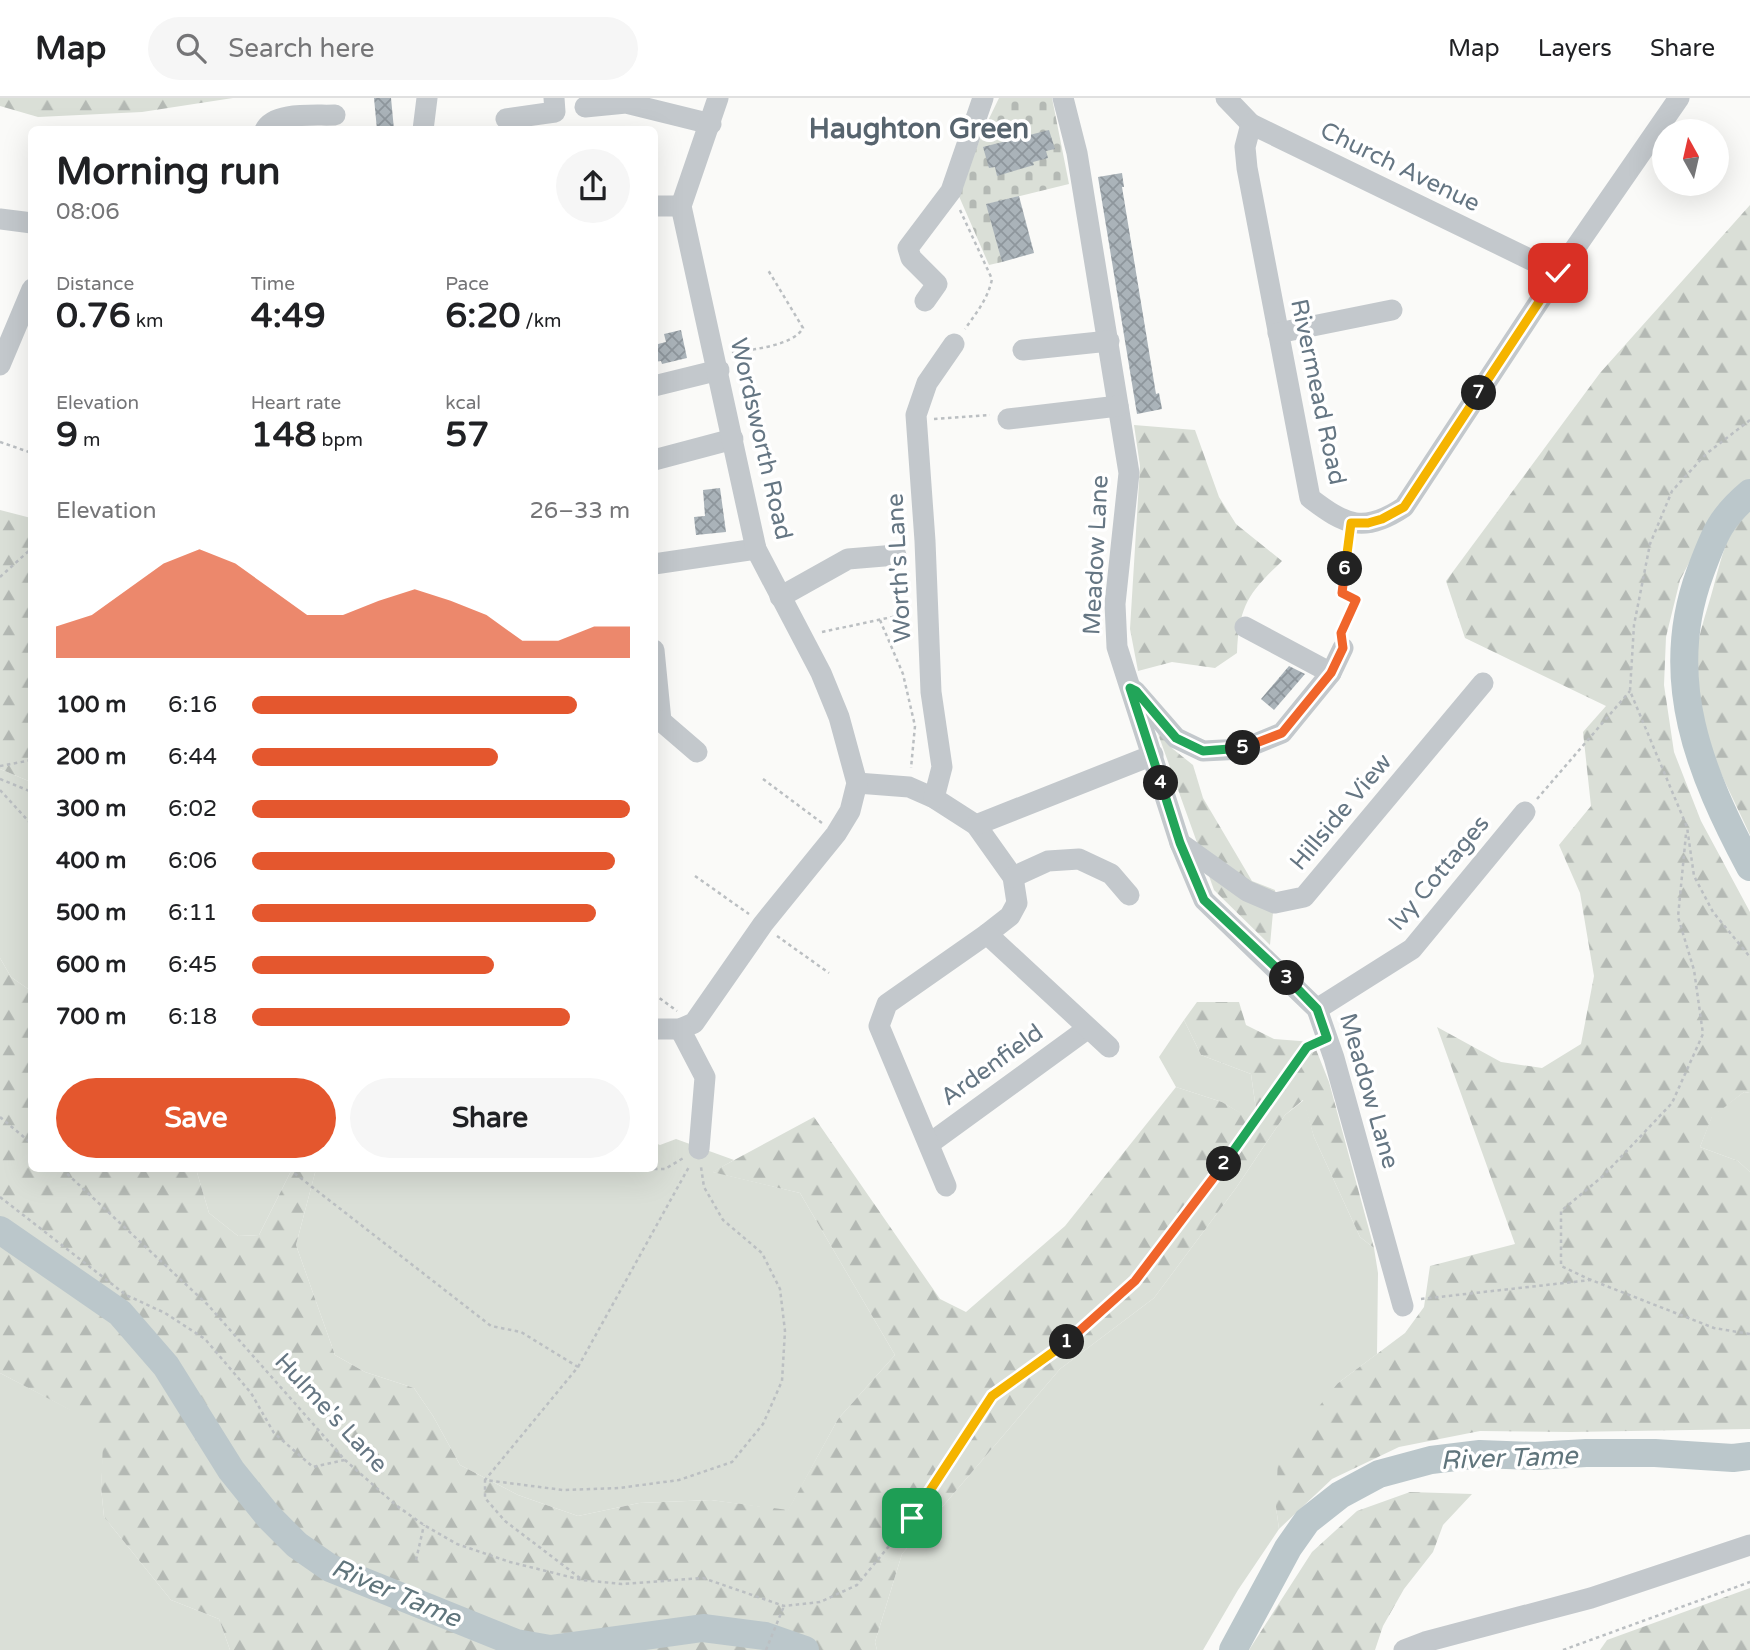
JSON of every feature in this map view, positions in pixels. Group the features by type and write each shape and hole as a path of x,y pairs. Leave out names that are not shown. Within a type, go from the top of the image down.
{"street":[{"path":"423,126 426,98"},
{"path":"506,119 555,112 554,98"},
{"path":"658,206 681,206 718,98"},
{"path":"925,301 937,284 911,258 908,248 951,191 984,98"},
{"name":"Meadow Lane","path":"1063,98 1077,153 1129,473 1115,604 1117,647 1180,843 1204,900 1317,1009 1403,1306"},
{"name":"Church Avenue","path":"1226,98 1251,124 1558,273"},
{"path":"1351,523 1368,523 1382,519 1404,507 1558,273 1679,98"},
{"path":"585,107 626,103 711,124"},
{"path":"267,126 280,117 335,115"},
{"name":"Rivermead Road","path":"1251,124 1245,147 1247,167 1310,498 1333,516 1351,523"},
{"name":"Wordsworth Road","path":"681,206 756,549 821,673 839,717 857,783"},
{"path":"0,219 28,222"},
{"path":"0,365 28,298"},
{"path":"1278,333 1392,310"},
{"path":"1023,350 1109,341"},
{"name":"Worth's Lane","path":"934,798 942,767 931,692 917,420 927,383 954,344"},
{"path":"658,385 717,364"},
{"path":"1007,419 1118,406"},
{"path":"658,459 733,439"},
{"path":"658,563 756,549"},
{"path":"780,597 848,559 896,555"},
{"path":"1245,627 1331,673"},
{"path":"1130,688 1136,691 1176,738 1203,751 1243,748 1282,733 1331,673 1343,648"},
{"name":"Hillside View","path":"1180,843 1247,891 1275,904 1304,897 1483,683"},
{"path":"658,720 697,752"},
{"path":"976,825 1153,755"},
{"path":"658,1029 687,1026 836,834 850,811 857,783 909,787 934,798 976,825 1013,877 1017,903 1010,916 987,934"},
{"name":"Ivy Cottages","path":"1317,1009 1412,949 1525,812"},
{"path":"1013,877 1048,861 1079,859 1111,874 1129,895"},
{"name":"Ardenfield","path":"946,1186 879,1026 887,1004 987,934 1109,1047"},
{"path":"687,1026 705,1077 699,1149"},
{"name":"Ardenfield","path":"929,1144 1087,1029"},
{"path":"1404,1650 1591,1598 1750,1545"}],"path":[{"path":"951,191 992,279 982,306 954,344"},
{"path":"717,364 790,340 799,335 803,328 768,271"},
{"path":"917,420 1003,414 1007,419"},
{"path":"1750,420 1706,454 1672,491 1647,557 1634,625 1630,691 1687,827 1694,876 1713,912 1750,957"},
{"path":"0,442 28,452"},
{"path":"1343,648 1341,633 1356,600 1342,593 1351,523"},
{"path":"0,577 28,552"},
{"path":"802,638 914,613"},
{"path":"880,620 903,674 915,726 912,762"},
{"path":"1525,812 1630,691"},
{"path":"0,766 28,761"},
{"path":"0,779 28,790"},
{"path":"763,779 836,834"},
{"path":"0,790 28,821"},
{"path":"1687,827 1678,917 1694,970 1703,1034 1672,1103 1603,1176 1561,1211 1561,1266 1714,1328 1750,1334"},
{"path":"695,876 829,973"},
{"path":"658,998 687,1026"},
{"name":"Hulme's Lane","path":"65,1172 208,1306 345,1460 397,1506 424,1525 457,1544 510,1562 582,1580 622,1584 703,1578 784,1606 820,1602 858,1585 912,1518 992,1396 1066,1343 1135,1281 1235,1150 1307,1047 1327,1038"},
{"path":"0,1117 28,1141"},
{"path":"658,1169 665,1169 699,1149"},
{"path":"582,1580 505,1521 485,1497 485,1480 578,1367 699,1149"},
{"path":"485,1480 563,1490 619,1488 679,1480 732,1462 763,1424 782,1381 785,1331 780,1289 762,1253 723,1220 710,1198 704,1187 699,1149"},
{"path":"293,1172 491,1326 521,1332 578,1367"},
{"path":"0,1197 126,1294 165,1313 205,1339 251,1393 274,1433 313,1467 345,1460"},
{"path":"1396,1282 1418,1299 1591,1280"},
{"path":"416,1560 424,1525"},
{"path":"1563,1650 1750,1582"},
{"path":"766,1650 784,1606"}],"green space":[{"path":"0,98 233,98 142,112 38,117 0,106"},
{"path":"999,98 1052,98 1069,184 987,204 1002,262 989,265 958,194"},
{"path":"1750,205 1750,480 1732,494 1708,527 1680,580 1666,637 1664,685 1674,752 1701,821 1750,912 1750,1093 1744,1092 1712,1117 1700,1147 1738,1161 1750,1172 1750,1429 1480,1431 1399,1447 1332,1479 1279,1529 1276,1507 1278,1457 1338,1383 1405,1333 1424,1307 1430,1266 1515,1244 1437,1027 1501,1062 1542,1068 1581,1044 1594,976 1580,893 1559,845 1591,806 1583,732 1606,706 1465,638 1446,581 1600,373"},
{"path":"1134,425 1195,430 1219,497 1236,524 1282,561 1261,582 1243,611 1237,653 1215,668 1172,662 1138,671 1130,629 1140,466"},
{"path":"1750,509 1750,835 1707,740 1696,699 1694,667 1723,553 1730,535"},
{"path":"0,510 28,517 28,781 0,769"},
{"path":"1157,731 1173,749 1193,765 1203,798 1252,881 1275,890 1270,945 1214,890"},
{"path":"0,769 28,781 28,989 11,977 0,958"},
{"path":"0,958 11,977 28,989 28,1172 197,1172 209,1213 238,1236 259,1235 290,1172 315,1172 296,1245 335,1355 365,1372 414,1388 460,1465 518,1495 578,1516 639,1503 711,1500 788,1510 838,1419 895,1355 800,1193 712,1172 814,1117 940,1299 966,1312 1065,1226 1176,1087 1222,1102 1258,1123 1251,1074 1201,1055 1184,1020 1197,1002 1239,1002 1246,1025 1274,1039 1313,1042 1329,1082 1374,1248 1360,1237 1314,1137 1303,1100 1285,1115 1236,1188 1154,1298 1060,1369 902,1554 875,1642 877,1650 230,1650 219,1619 171,1600 104,1517 101,1487 103,1443 70,1410 0,1373"},
{"path":"1184,1020 1201,1055 1251,1074 1258,1124 1222,1102 1176,1087 1159,1057"},
{"path":"1744,1092 1750,1093 1750,1172 1738,1161 1700,1147 1712,1116"},
{"path":"1304,1100 1314,1137 1360,1237 1374,1248 1378,1273 1377,1354 1338,1383 1276,1507 1279,1529 1238,1590 1203,1650 877,1650 875,1642 902,1554 1060,1369 1154,1298 1236,1188 1285,1115"},
{"path":"676,1139 734,1160 713,1172 800,1193 895,1355 838,1419 788,1511 711,1500 639,1503 578,1516 518,1495 460,1465 414,1388 365,1372 335,1355 296,1245 315,1172 658,1172 658,1144"},
{"path":"197,1172 290,1172 259,1235 238,1236 209,1213"},
{"path":"0,1373 71,1410 104,1443 101,1487 104,1517 171,1600 219,1619 230,1650 0,1650"},
{"path":"1410,1492 1472,1494 1443,1525 1433,1552 1404,1589 1383,1626 1375,1650 1249,1650 1312,1552 1357,1511"},
{"path":"1750,1588 1750,1650 1600,1650 1607,1640"}],"building":[{"path":"374,98 391,98 394,126 377,126"},
{"path":"1049,130 1055,149 1046,151 1048,158 997,176 995,167 989,168 983,147"},
{"path":"1122,173 1122,187 1156,394 1159,393 1162,409 1137,414 1098,177"},
{"path":"1019,196 1034,253 1002,262 986,204"},
{"path":"681,330 687,358 662,364 658,361 658,344 666,342 664,334"},
{"path":"720,488 726,532 696,535 694,517 705,516 703,490"},
{"path":"1289,666 1305,674 1274,710 1261,699"}],"waterway":[{"name":"River Tame","path":"1750,493 1724,520 1709,549 1689,612 1684,650 1685,688 1702,761 1750,867"},
{"name":"River Tame","path":"0,1230 120,1313 166,1366 231,1470 269,1517 297,1545 330,1568 516,1643 550,1649 703,1628 765,1636 805,1650"},
{"name":"River Tame","path":"1233,1650 1288,1548 1307,1521 1340,1495 1379,1474 1431,1460 1480,1454 1535,1456 1655,1453 1733,1458 1750,1456"}],"district":[{"name":"Haughton Green","path":"919,129"}],"route":[{"path":"912,1518 992,1396 1066,1343 1135,1281 1235,1150 1307,1047 1327,1038 1317,1009 1204,900 1180,843 1130,688 1136,691 1176,738 1203,751 1243,748 1282,733 1331,673 1343,648 1341,633 1356,600 1342,593 1351,523 1368,523 1382,519 1404,507 1558,273"}]}
